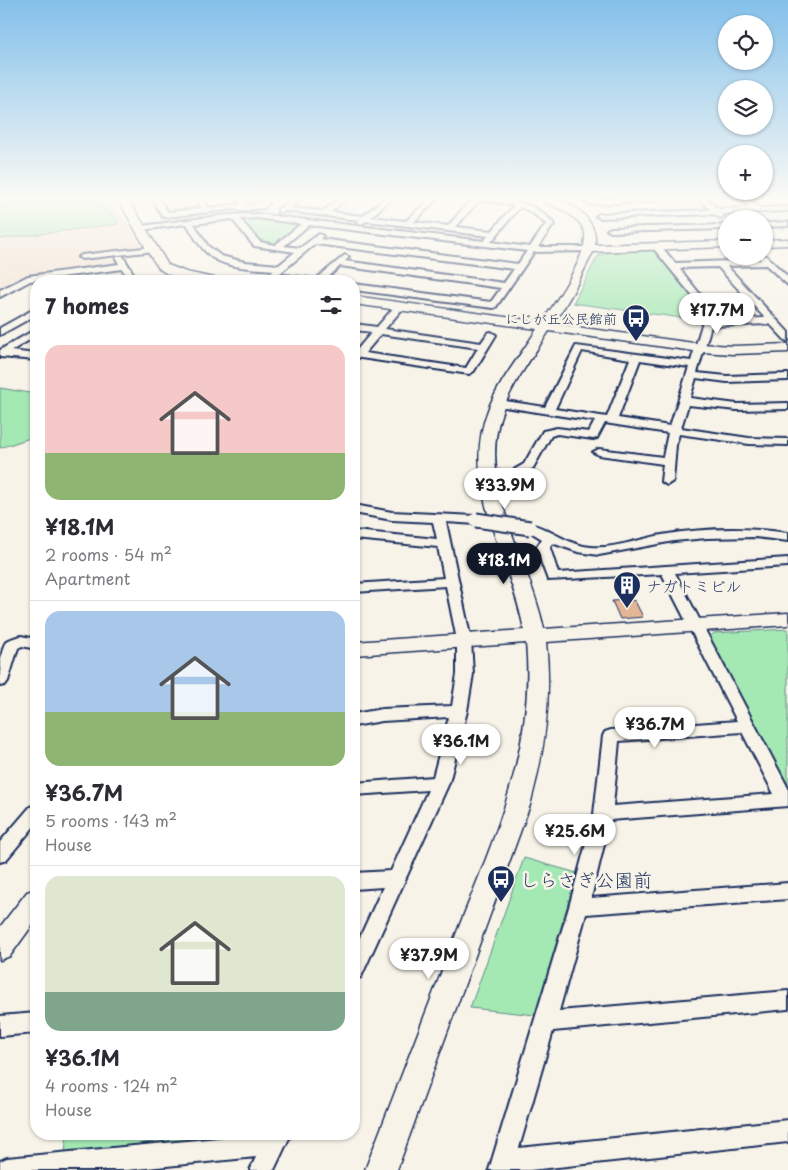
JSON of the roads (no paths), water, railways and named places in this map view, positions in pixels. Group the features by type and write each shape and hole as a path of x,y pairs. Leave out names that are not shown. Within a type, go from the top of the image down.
{"street":[{"path":"82,257 130,252"},
{"path":"154,252 164,267 173,272 187,275"},
{"path":"209,252 217,257 236,262 282,268"},
{"path":"274,275 300,252"},
{"path":"326,275 351,252"},
{"path":"453,252 520,267"},
{"path":"360,288 493,305 531,252"},
{"path":"381,1170 528,774 537,718 539,676 535,635 488,475 487,442 498,403 545,327 588,252"},
{"path":"661,252 703,303 708,312 708,323 670,445 667,481"},
{"path":"118,253 123,266 130,275"},
{"path":"338,264 507,286"},
{"path":"673,266 718,264"},
{"path":"721,265 788,338"},
{"path":"771,265 787,280"},
{"path":"57,275 123,266"},
{"path":"0,294 30,279"},
{"path":"367,302 379,290"},
{"path":"360,301 700,348 733,350 788,348"},
{"path":"360,350 399,307"},
{"path":"0,332 30,314"},
{"path":"708,323 788,322"},
{"path":"360,328 484,346"},
{"path":"360,355 469,371 491,335"},
{"path":"0,353 30,336"},
{"path":"548,411 579,348 636,357 727,379 788,377"},
{"path":"0,353 30,356"},
{"path":"488,475 515,474 529,466 547,433 557,432 593,436 606,420 636,357"},
{"path":"684,402 737,407 788,406"},
{"path":"498,403 675,431 749,441 787,443"},
{"path":"599,452 669,461"},
{"path":"612,467 614,454"},
{"path":"360,510 379,515 476,520 530,528 565,544 592,551 618,549 639,543 706,532 788,537"},
{"path":"360,958 440,783 459,711 465,674 464,640 439,518"},
{"path":"360,536 444,544"},
{"path":"549,537 543,548 553,577 788,562"},
{"path":"603,814 786,799 667,570"},
{"path":"360,588 452,582"},
{"path":"360,648 788,619"},
{"path":"0,682 11,645 21,641 30,643"},
{"path":"360,719 382,715 459,711"},
{"path":"747,726 611,736 603,814 579,907 502,1165 788,1131"},
{"path":"360,789 440,783"},
{"path":"0,855 30,819"},
{"path":"360,881 397,878"},
{"path":"579,907 788,891"},
{"path":"0,948 30,910"},
{"path":"545,1022 788,1000"},
{"path":"0,1026 30,1024"},
{"path":"7,1170 267,1140"},
{"path":"262,1170 276,1140"}],"place":[{"name":"にじが丘公民館前","path":"636,342"},
{"name":"ナガトミビル","path":"627,609"},
{"name":"しらさぎ公園前","path":"501,903"}]}
